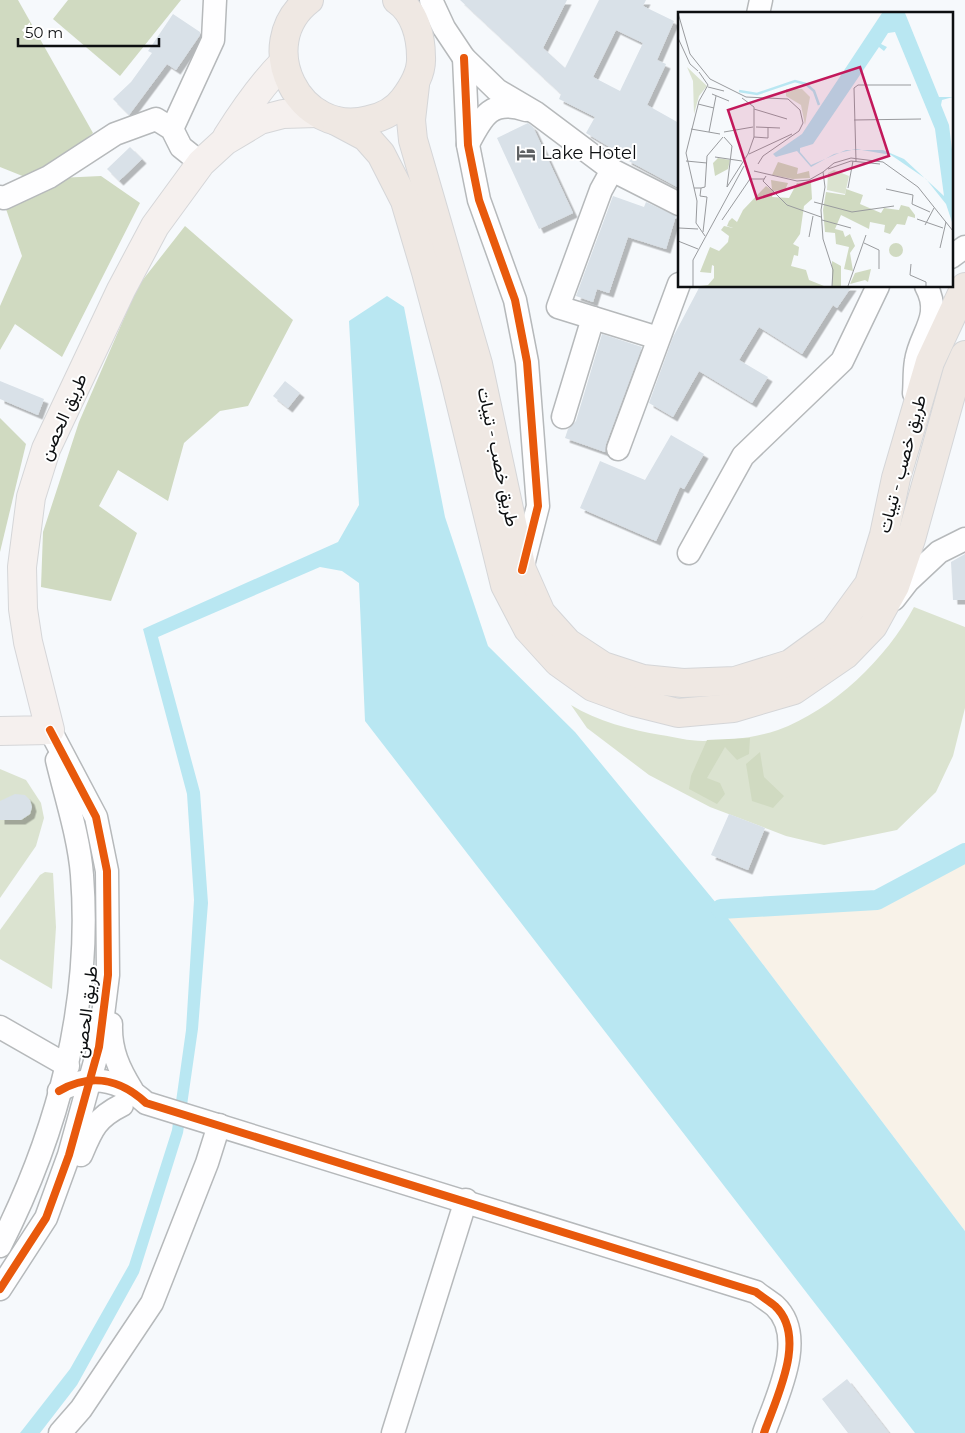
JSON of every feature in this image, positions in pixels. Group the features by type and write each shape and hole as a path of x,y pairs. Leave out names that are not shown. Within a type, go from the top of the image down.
{"highway":[{"path":"284,62 284,41 290,11 310,0"},
{"path":"326,117 359,123 382,117 401,104 415,85 422,63 421,41 414,20 397,0"},
{"name":"طريق خصب - تيبات","path":"284,62 290,82 301,100 326,117 366,137 381,154 405,201 454,376 505,584 528,629 558,662 593,687 634,702 678,713 733,708 794,690 845,654 873,626 895,586 911,539 957,373 965,355"},
{"name":"طريق خصب - تيبات","path":"415,85 411,120 413,140 478,364 522,570 541,613 568,643 603,666 643,680 683,683 735,681 790,664 834,632 869,584 884,535 896,478 930,362 965,287"}],"main road":[{"name":"طريق الحصن","path":"225,141 251,99 267,78 284,62"},
{"name":"طريق الحصن","path":"50,730 28,642 23,609 22,567 31,497 46,449 120,290 155,226 201,163 225,141 260,120 283,114 326,117"},
{"path":"0,731 50,730"}],"street":[{"path":"172,129 213,40 215,0"},
{"path":"431,0 444,28 464,58 497,90 536,113 612,170 678,203"},
{"path":"464,58 468,146 479,200 515,300 527,362 538,506 522,570"},
{"path":"468,146 482,117 494,109 512,105 536,113"},
{"path":"0,197 4,198 49,177 115,134 156,119 172,129 181,147 201,163"},
{"path":"612,170 601,190 558,307 658,338"},
{"path":"952,256 965,247"},
{"path":"618,449 678,287"},
{"path":"690,552 743,456 842,361 877,288"},
{"path":"913,418 916,360 932,317 932,301 927,288"},
{"path":"563,417 593,318"},
{"path":"873,626 908,581 933,557 965,539"},
{"name":"طريق الحصن","path":"0,1289 46,1218 69,1155 82,1079 99,1046 108,975 107,871 96,817 50,730"},
{"name":"طريق الحصن","path":"50,730 82,875 82,968 73,1042 82,1079"},
{"path":"107,871 114,979 110,1038 119,1069 141,1102"},
{"path":"0,1027 82,1079 98,1097 141,1102 210,1122 466,1200 756,1292 776,1307 788,1327 790,1352 764,1433"},
{"name":"طريق الحصن","path":"0,1246 19,1209 44,1145 59,1091 82,1079"},
{"path":"46,1218 61,1203 93,1127 105,1114 141,1102"},
{"path":"60,1433 81,1409 152,1303 207,1163 210,1122"},
{"path":"393,1433 466,1200"}],"shaded area":[{"path":"965,853 965,1231 721,909 877,900"}],"green space":[{"path":"0,0 18,0 93,133 35,181 0,167"},
{"path":"68,0 181,0 120,76 53,19"},
{"path":"101,176 140,203 62,357 15,324 0,350 0,306 22,256 6,209 22,187 58,178"},
{"path":"185,226 293,320 248,406 220,411 184,443 168,501 118,470 99,506 137,533 111,601 41,587 43,532 79,422 138,286"},
{"path":"0,418 26,444 0,552"},
{"path":"914,607 965,627 965,708 953,756 936,792 897,830 824,845 786,836 710,807 649,775 587,728 571,705 592,716 614,724 687,740 731,740 769,733 799,721 819,710 838,696 874,663 903,626"},
{"path":"750,738 749,754 737,760 725,747 707,778 720,783 725,794 717,804 689,789 691,776 707,740"},
{"path":"760,752 764,777 784,796 773,808 752,801 746,764"},
{"path":"0,769 26,780 41,803 44,818 36,846 0,898"},
{"path":"45,872 53,873 56,927 52,989 0,959 0,930 40,875"}],"water":[{"path":"387,296 404,307 445,517 488,646 575,732 721,909 965,1231 965,1433 915,1433 365,721 359,583 342,571 320,567 158,637 200,792 208,903 198,1029 183,1133 139,1273 77,1385 40,1433 20,1433 70,1369 129,1265 172,1130 186,1030 194,900 187,794 143,629 338,542 359,505 349,321"}],"building":[{"path":"460,0 567,0 543,48 565,68 599,0 646,0 643,6 674,21 657,60 666,64 647,105 678,122 678,187 627,160 628,158 586,133 595,117 559,99 561,94","holes":["616,30 643,43 620,91 593,77"]},
{"path":"173,14 200,32 200,35 176,70 167,64 129,115 113,99 131,82 152,53 148,51"},
{"path":"528,123 533,127 573,213 539,229 497,138"},
{"path":"130,147 142,159 119,181 107,169"},
{"path":"613,196 644,207 646,202 676,216 666,249 628,237 609,293 597,289 593,302 576,296"},
{"path":"699,288 851,288 837,308 833,305 802,354 759,327 739,360 768,377 752,403 699,371 673,417 649,403 673,337"},
{"path":"602,334 642,347 606,444 605,452 565,438 568,429 576,421"},
{"path":"0,381 44,399 38,415 0,399"},
{"path":"285,381 300,393 288,408 273,396"},
{"path":"671,435 704,454 684,489 680,487 656,541 580,508 600,461 645,480"},
{"path":"965,554 965,600 953,600 951,562"},
{"path":"15,794 25,795 30,800 32,807 30,814 21,820 0,820 0,801"},
{"path":"729,814 765,828 748,870 711,855"},
{"path":"847,1379 889,1433 848,1433 822,1399"}],"waterway":[{"path":"721,909 877,900 965,853"}],"cycle path":[{"path":"464,58 468,145 479,200 515,300 527,362 538,506 522,570"},
{"path":"0,1289 46,1218 69,1155 99,1047 108,975 107,871 96,817 50,730"},
{"path":"59,1091 82,1082 104,1081 115,1084 126,1088 146,1103 756,1292 775,1306 784,1319 789,1334 786,1368 764,1433"}],"place":[{"name":"Lake Hotel","path":"526,153"}]}
